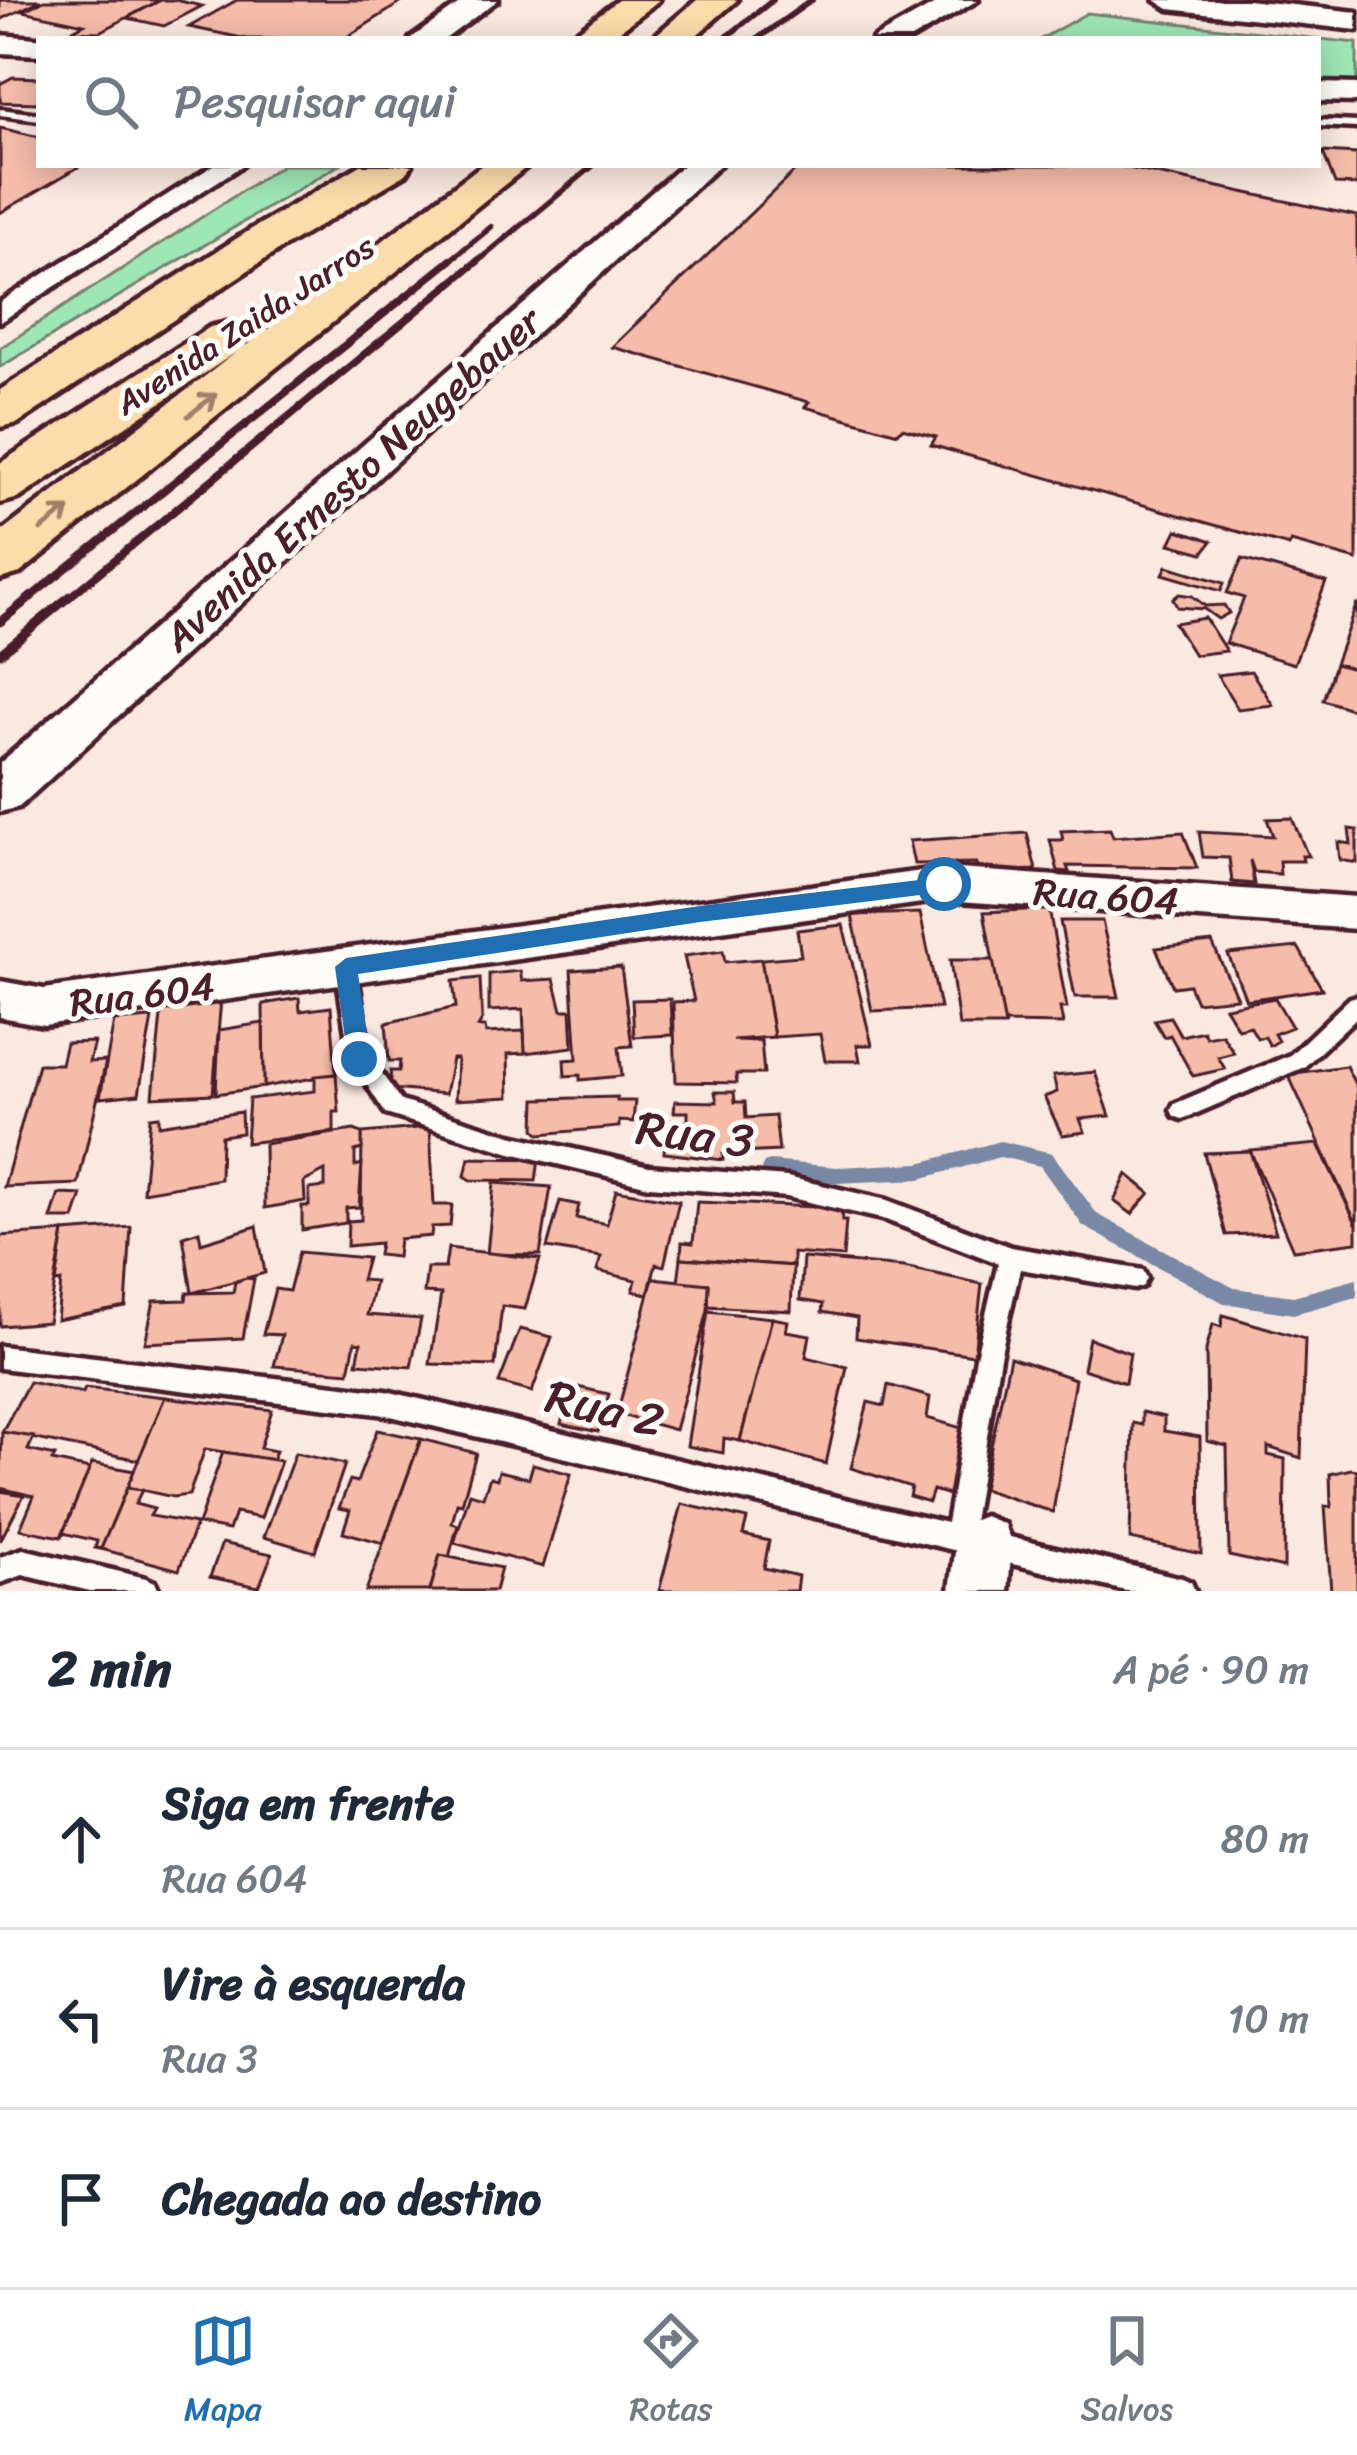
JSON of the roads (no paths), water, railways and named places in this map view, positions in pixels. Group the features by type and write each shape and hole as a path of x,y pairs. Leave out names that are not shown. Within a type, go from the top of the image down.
{"highway":[{"path":"589,36 641,0"},
{"path":"673,36 719,0"},
{"name":"Avenida Zaida Jarros","path":"0,412 266,239 387,168"},
{"name":"Avenida Zaida Jarros","path":"0,487 487,168"},
{"path":"0,561 504,168"},
{"path":"0,379 108,315 266,239"}],"main road":[{"path":"430,36 484,0"},
{"path":"900,36 964,0"},
{"path":"1169,0 1357,21"},
{"path":"0,44 36,46"},
{"path":"0,66 36,67"},
{"path":"1321,92 1357,94"},
{"name":"Avenida Ernesto Neugebauer","path":"0,793 700,168"}],"street":[{"path":"0,314 226,168"},
{"name":"Rua 604","path":"0,999 44,1007 944,884 1357,913"}],"lane":[{"path":"0,112 36,117"},
{"path":"1321,123 1357,125"},
{"name":"Rua 3","path":"346,967 359,1059 394,1108 511,1144 649,1175 787,1186 887,1210 1010,1257 1135,1278"},
{"path":"1181,1110 1297,1061 1357,1004"},
{"path":"973,1558 988,1357 1010,1257"},
{"name":"Rua 2","path":"0,1358 386,1402 973,1558 1182,1591"},
{"path":"0,1570 22,1562 146,1591"}],"waterway":[{"path":"770,1169 837,1175 920,1171 1000,1149 1046,1159 1090,1220 1231,1297 1293,1305 1357,1288"}],"railway":[{"path":"728,36 773,0"},
{"path":"761,36 812,0"},
{"path":"476,263 590,168"},
{"path":"447,263 491,227"},
{"path":"28,599 451,260"},
{"path":"67,599 479,260"},
{"path":"0,622 32,596"},
{"path":"0,654 70,596"}]}
